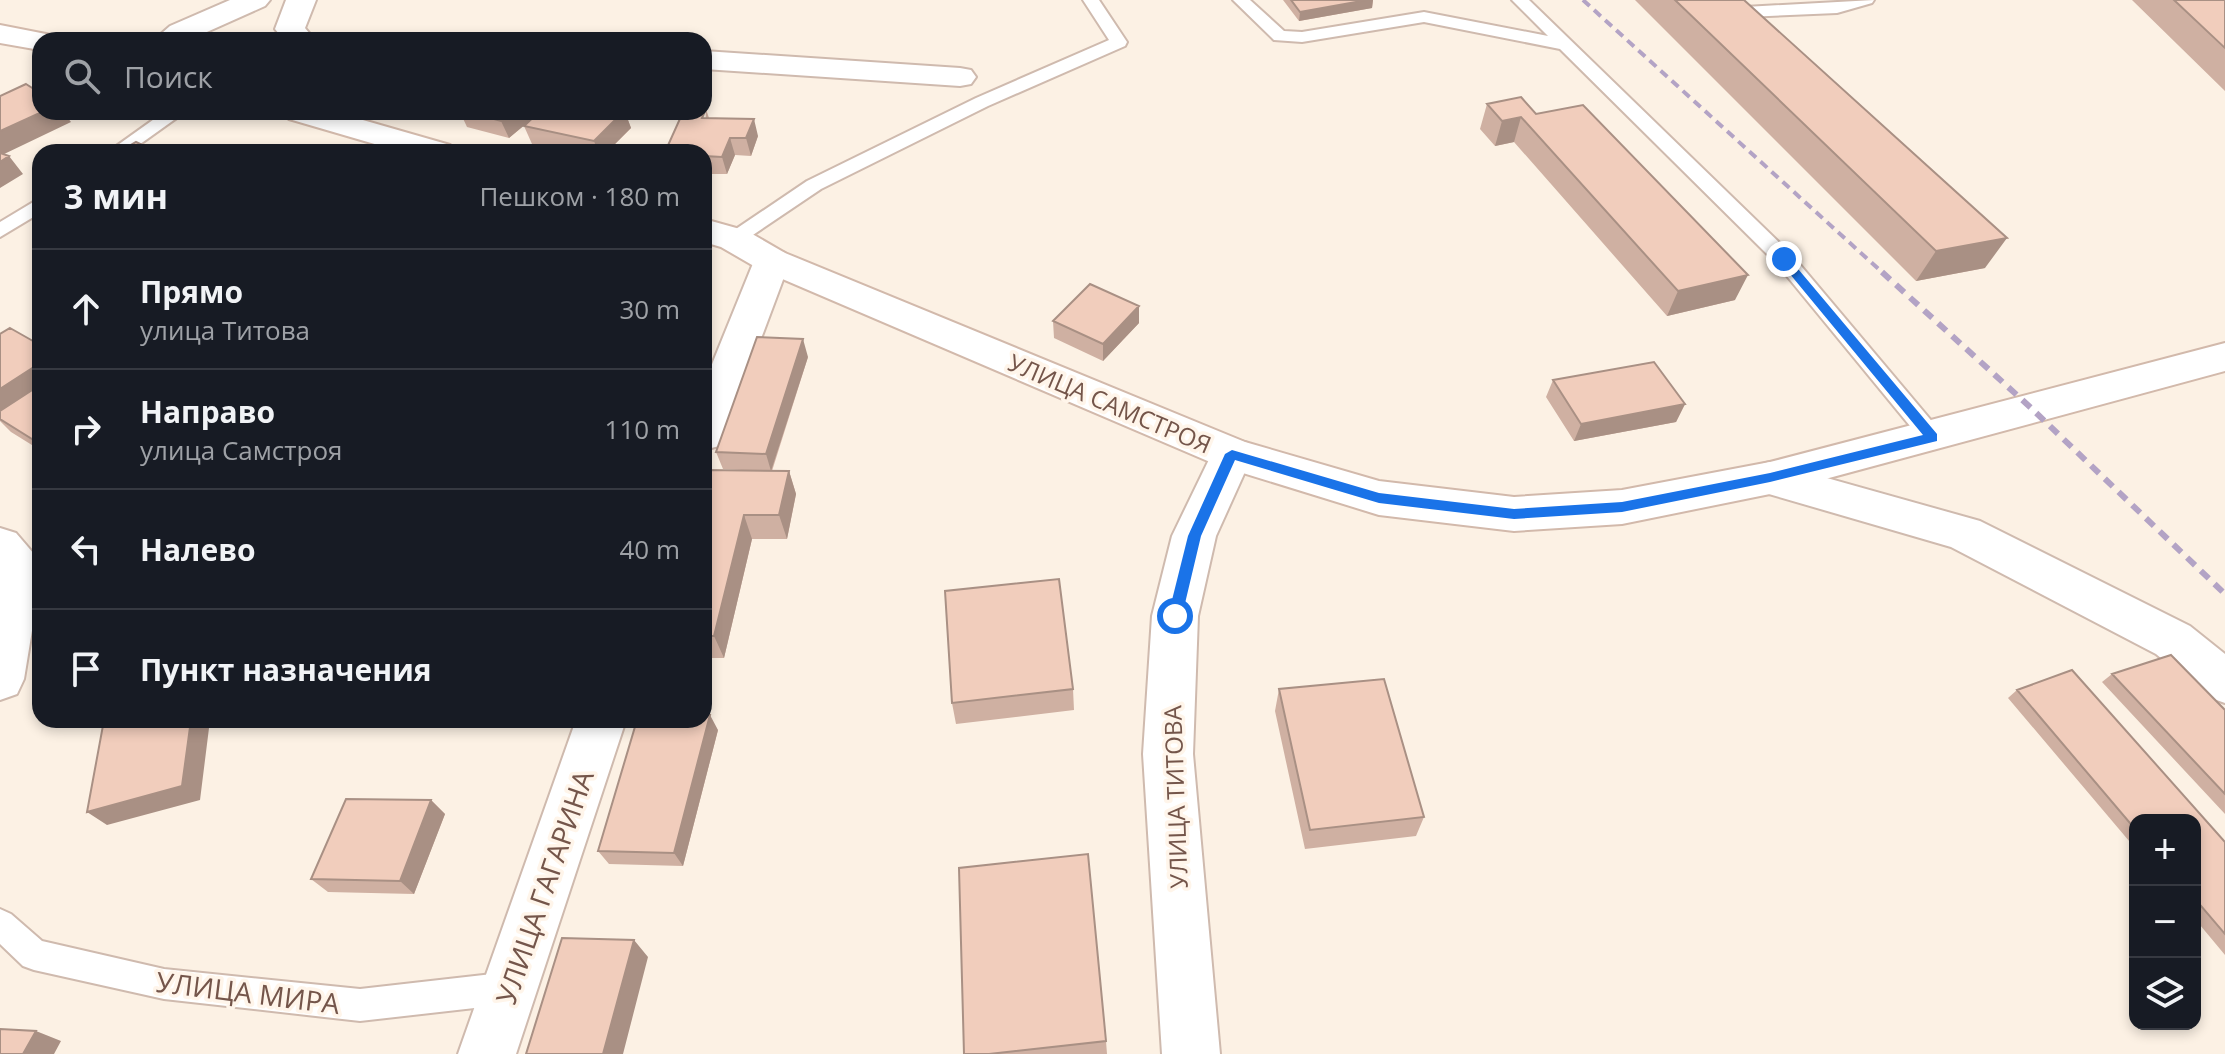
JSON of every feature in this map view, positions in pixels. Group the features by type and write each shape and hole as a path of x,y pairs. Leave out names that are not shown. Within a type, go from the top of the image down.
{"street":[{"path":"186,32 255,0"},
{"path":"293,32 290,29 301,0"},
{"path":"0,34 32,40"},
{"path":"712,61 960,77"},
{"path":"328,120 410,144"},
{"name":"УЛИЦА САМСТРОЯ","path":"719,234 772,261 1232,454 1379,498 1514,514 1622,507 1770,478 2225,357"},
{"path":"712,415 772,261"},
{"name":"УЛИЦА ТИТОВА","path":"1191,1054 1168,754 1175,616 1194,536 1232,454"},
{"path":"1770,478 1964,533 2173,640 2225,682"},
{"path":"0,546 20,566 0,679"},
{"name":"УЛИЦА ГАГАРИНА","path":"487,1054 598,728"}],"lane":[{"path":"719,234 982,102 1119,42 1091,0"},
{"path":"1241,0 1280,36 1302,37 1424,17 1566,45"},
{"path":"1408,0 1424,17"},
{"path":"1520,0 1784,259 1945,433"},
{"path":"1710,0 1723,13 1837,8 1866,0"},
{"path":"129,144 164,120"},
{"path":"0,231 32,209"},
{"name":"УЛИЦА МИРА","path":"0,924 34,955 164,984 360,1005 510,988"}],"building":[{"path":"1291,0 1367,0 1300,12"},
{"path":"1675,0 1744,0 2007,238 1936,251"},
{"path":"2174,0 2225,0 2225,48"},
{"path":"26,84 32,88 32,117 0,131 0,96"},
{"path":"1521,97 1536,114 1583,105 1748,275 1678,291 1521,117 1502,121 1487,104"},
{"path":"754,119 746,138 730,138 722,157 712,156 712,144 669,144 679,120"},
{"path":"530,120 615,120 594,141 524,126"},
{"path":"0,153 9,156 0,162"},
{"path":"1090,284 1139,306 1103,344 1053,321"},
{"path":"10,328 32,340 32,368 0,389 0,334"},
{"path":"757,337 803,339 766,454 716,452"},
{"path":"1654,362 1685,404 1581,424 1553,380"},
{"path":"32,390 32,439 0,419 0,411"},
{"path":"712,470 789,471 779,515 744,515 714,636"},
{"path":"1059,579 1073,689 952,703 945,591"},
{"path":"2171,655 2225,710 2225,794 2112,674"},
{"path":"2072,670 2200,814 2129,814 2129,822 2017,690"},
{"path":"1384,679 1424,817 1310,830 1279,689"},
{"path":"103,728 190,728 182,786 87,812"},
{"path":"635,728 707,728 674,853 598,851"},
{"path":"346,799 431,800 400,881 311,879"},
{"path":"2201,815 2225,842 2225,934 2201,906"},
{"path":"1088,854 1106,1041 964,1054 959,868"},
{"path":"562,938 634,940 603,1054 526,1054"},
{"path":"0,1029 36,1031 23,1054 0,1054"}],"railway":[{"path":"1583,0 1884,274"},
{"path":"1882,272 2030,407 2225,594"}],"route":[{"path":"1175,616 1194,536 1232,454 1379,498 1514,514 1622,507 1770,478 1932,437 1784,259"}]}
